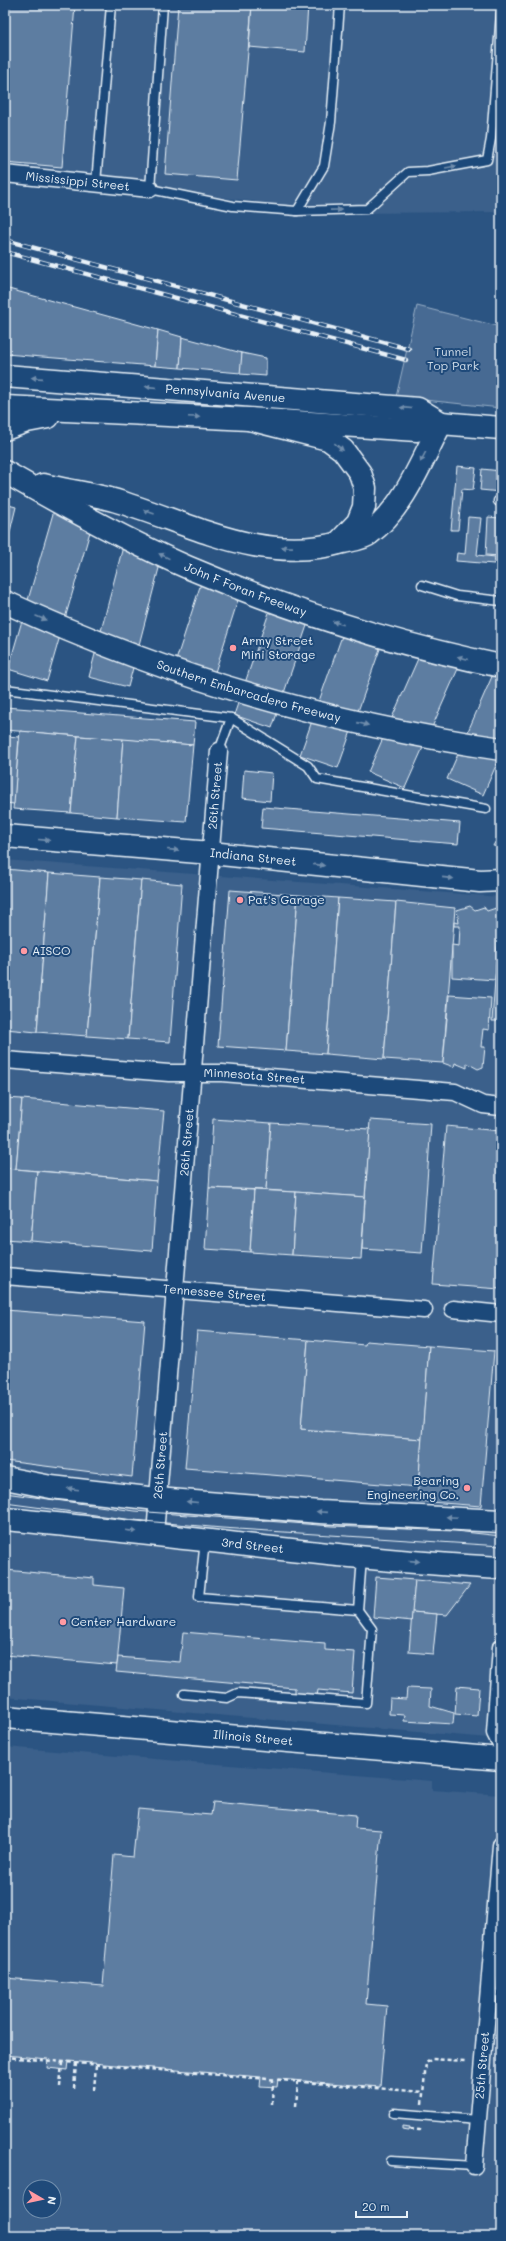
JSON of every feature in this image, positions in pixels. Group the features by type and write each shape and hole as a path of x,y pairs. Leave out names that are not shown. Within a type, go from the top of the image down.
{"main road":[{"name":"Pennsylvania Avenue","path":"5,376 418,409 442,423"},
{"name":"Pennsylvania Avenue","path":"5,407 249,419 417,430 442,423 501,428"},
{"path":"5,428 27,421 85,410"},
{"path":"249,419 328,439 343,450 360,473 365,488 364,507 358,522 332,545"},
{"path":"13,476 119,501 206,534 246,544 286,548 332,545 368,535 390,513 405,491 442,423"},
{"name":"John F Foran Freeway","path":"13,476 120,534 173,560 257,595 326,619 392,639 501,666"},
{"name":"Southern Embarcadero Freeway","path":"5,602 96,641 224,687 299,709 371,726 447,742 501,750"},
{"name":"Indiana Street","path":"5,836 210,853 480,881 501,880"},
{"path":"5,1478 51,1487 157,1499 334,1513 501,1521"},
{"name":"3rd Street","path":"5,1519 205,1539 362,1557 501,1568"},
{"name":"Illinois Street","path":"5,1717 501,1759"}],"street":[{"name":"Mississippi Street","path":"5,174 150,189"},
{"name":"26th Street","path":"155,1534 219,751"},
{"name":"Minnesota Street","path":"5,1060 192,1073 222,1073 455,1092 483,1105 501,1107"},
{"name":"Tennessee Street","path":"5,1276 424,1310"},
{"path":"453,1309 501,1314"},
{"path":"501,1647 495,1733 501,1745"},
{"name":"25th Street","path":"474,2166 482,2063 495,1977 501,1846"}],"lane":[{"path":"96,183 111,5"},
{"path":"163,5 150,189 234,206 297,211 367,209 408,172 428,171 487,160 491,139 501,13"},
{"path":"297,211 324,166 331,122 340,5"},
{"path":"422,585 457,596 501,601"},
{"path":"5,689 231,718 308,766 317,779 486,809"},
{"path":"219,751 231,718"},
{"path":"205,1539 200,1597 358,1610"},
{"path":"184,1694 227,1698 238,1693 366,1703 372,1629 358,1610 362,1557"},
{"path":"394,2113 477,2120"},
{"path":"391,2161 474,2166"}],"path":[{"path":"5,2057 423,2092"},
{"path":"410,2129 420,2130 426,2063 432,2059 482,2063"},
{"path":"60,2087 62,2062"},
{"path":"74,2088 76,2063"},
{"path":"94,2090 96,2065"},
{"path":"272,2104 273,2080"},
{"path":"296,2106 298,2082"}],"shaded area":[{"path":"5,5 501,5 501,212 348,213 5,171"},
{"path":"5,860 501,897 501,1739 5,1697"},
{"path":"5,1747 432,1781 432,1790 501,1795 501,2236 5,2236"}],"green space":[{"name":"Tunnel Top Park","path":"417,306 501,327 501,408 396,397"}],"building":[{"path":"5,5 75,5 62,167 5,162"},
{"path":"178,5 252,5 237,180 165,174"},
{"path":"252,5 308,5 305,52 249,47"},
{"path":"5,288 158,330 155,366 5,354"},
{"path":"158,330 182,337 180,368 155,366"},
{"path":"182,337 242,353 241,373 180,368"},
{"path":"242,353 266,358 266,376 240,374"},
{"path":"457,466 476,468 473,490 462,489 458,530 451,530"},
{"path":"482,469 501,471 501,492 480,490"},
{"path":"61,486 100,497 47,681 8,669"},
{"path":"5,504 16,507 5,552"},
{"path":"468,517 481,518 477,555 495,557 494,564 456,561 457,553 465,554"},
{"path":"488,517 501,518 500,556 486,555"},
{"path":"126,535 165,545 128,687 89,677"},
{"path":"206,568 244,581 210,688 171,676"},
{"path":"275,595 313,608 272,728 234,715"},
{"path":"349,616 387,629 338,768 300,755"},
{"path":"428,636 465,653 405,788 368,772"},
{"path":"501,656 501,754 483,795 447,779"},
{"path":"5,707 195,722 193,745 5,730"},
{"path":"20,731 78,736 71,813 13,809"},
{"path":"5,736 19,737 14,804 5,803"},
{"path":"78,736 123,739 117,817 71,813"},
{"path":"123,739 193,745 186,822 117,817"},
{"path":"244,770 272,773 270,801 242,798"},
{"path":"263,807 460,823 458,844 261,828"},
{"path":"501,831 501,847 493,846"},
{"name":"AISCO","path":"5,869 49,873 37,1032 5,1029"},
{"path":"49,873 100,877 87,1036 37,1032"},
{"path":"100,877 141,880 128,1039 87,1036"},
{"path":"141,880 182,884 170,1042 128,1039"},
{"path":"230,890 298,895 286,1051 218,1046"},
{"path":"298,895 338,898 326,1054 286,1051"},
{"path":"338,898 396,902 384,1059 326,1054"},
{"path":"396,902 455,908 443,1063 384,1059"},
{"path":"470,906 475,910 484,907 487,911 496,908 500,911 495,980 452,977 452,945 459,946 460,926 454,926 454,922 459,923 457,910"},
{"path":"500,911 501,1021 492,1021"},
{"path":"449,995 491,998 489,1030 483,1029 481,1047 485,1047 483,1067 478,1069 467,1063 467,1068 455,1063 454,1067 443,1063"},
{"path":"5,1098 22,1099 16,1169 5,1168"},
{"path":"22,1099 164,1111 157,1181 16,1169"},
{"path":"213,1119 271,1123 266,1190 209,1188"},
{"path":"370,1120 431,1124 422,1253 362,1249"},
{"path":"271,1123 370,1129 365,1197 266,1190"},
{"path":"446,1126 501,1131 500,1289 433,1284"},
{"path":"5,1168 37,1171 31,1241 5,1239"},
{"path":"37,1171 157,1181 152,1251 31,1241"},
{"path":"209,1188 254,1190 250,1252 205,1249"},
{"path":"254,1190 296,1192 292,1255 250,1252"},
{"path":"296,1192 365,1197 361,1259 292,1255"},
{"path":"5,1310 145,1321 132,1477 5,1461"},
{"path":"197,1331 308,1340 301,1429 422,1439 418,1487 185,1468"},
{"path":"308,1340 365,1345 366,1341 429,1346 422,1439 301,1429"},
{"path":"429,1346 494,1351 481,1506 417,1501"},
{"name":"Center Hardware","path":"5,1570 94,1578 94,1585 124,1588 117,1665 5,1655"},
{"path":"376,1577 415,1580 412,1621 373,1617"},
{"path":"415,1580 470,1585 447,1615 412,1612"},
{"path":"412,1612 437,1614 433,1654 409,1652"},
{"path":"183,1632 325,1644 325,1650 355,1652 352,1693 318,1690 317,1697 295,1695 295,1688 116,1672 118,1657 180,1662"},
{"path":"457,1686 479,1688 477,1716 455,1714"},
{"path":"407,1688 431,1689 430,1706 454,1713 453,1724 404,1721 405,1715 389,1714 390,1698 406,1699"},
{"path":"213,1802 356,1815 355,1828 381,1830 366,2004 387,2006 380,2087 278,2079 277,2087 260,2086 261,2077 68,2061 67,2070 47,2068 48,2059 5,2055 5,1978 103,1986 114,1855 133,1857 138,1809 211,1815"},
{"path":"402,2126 410,2127 409,2131 402,2130"}],"tram line":[{"path":"5,1493 135,1511 332,1526 455,1531 501,1536"},
{"path":"5,1503 133,1520 222,1528 501,1546"}],"railway":[{"path":"5,240 409,349"},
{"path":"5,252 406,360"}],"place":[{"name":"Army Street Mini Storage","path":"233,648"},
{"name":"Pat's Garage","path":"240,900"},
{"name":"AISCO","path":"24,951"},
{"name":"Bearing Engineering Co.","path":"467,1488"},
{"name":"Center Hardware","path":"63,1622"}]}
